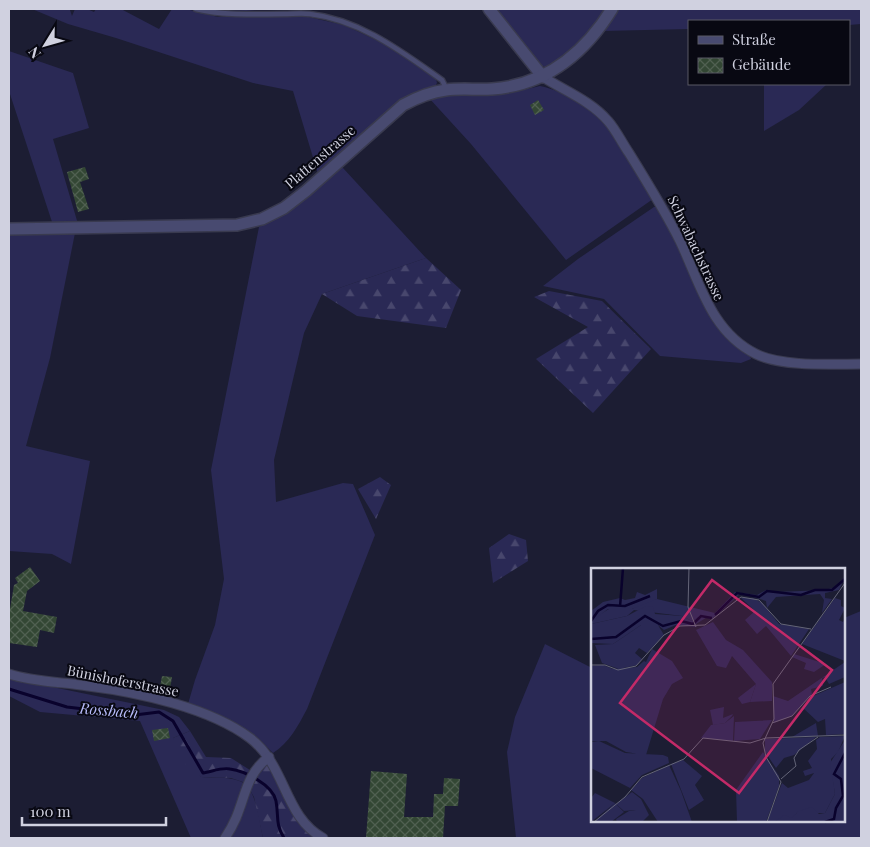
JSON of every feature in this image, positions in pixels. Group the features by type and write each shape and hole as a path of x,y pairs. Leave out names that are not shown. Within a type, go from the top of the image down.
{"street":[{"path":"489,9 543,77"},
{"name":"Plattenstrasse","path":"9,230 237,225 262,219 284,208 306,191 402,105 421,96 446,90 493,89 519,85 543,77 582,48 595,34 612,9"},
{"name":"Schwabachstrasse","path":"543,77 592,106 609,122 658,200 713,315 737,342 758,356 783,361 861,364"},
{"name":"Bünishoferstrasse","path":"9,674 24,678 114,690 151,698 190,708 236,730 251,739 269,757 281,778 291,804 302,821 323,838"},
{"path":"225,838 236,820 251,776 258,765 269,757"}],"lane":[{"path":"196,9 238,14 310,14 343,21 381,38 442,80 446,90"}],"green space":[{"path":"32,9 66,9 70,10 72,16 75,9 87,9 94,12 96,9 121,9 159,29 172,9 186,9 218,17 304,16 344,25 385,44 436,79 437,83 435,86 416,94 318,174 293,91 253,83 68,24"},
{"path":"209,9 268,9 246,11"},
{"path":"494,9 608,9 581,41 548,68 542,66"},
{"path":"617,9 861,9 861,24 850,25 850,20 688,20 688,29 602,31"},
{"path":"9,51 73,73 89,128 53,139 78,224 53,225 9,91"},
{"path":"764,85 826,85 799,110 764,131"},
{"path":"540,86 549,88 576,101 607,126 653,199 566,260 471,144 429,98 449,95 506,94"},
{"path":"340,167 426,258 322,294 304,333 274,460 276,502 343,483 353,484 375,535 307,709 297,728 279,749 273,753 255,736 231,721 188,704 215,625 224,579 211,470 259,227 271,220"},
{"path":"654,207 659,207 708,313 722,332 750,356 751,359 741,363 660,356 604,299 543,286 578,259"},
{"path":"75,233 50,358 26,446 90,461 71,564 52,554 9,551 9,234"},
{"path":"426,258 461,290 446,328 357,316 322,294"},
{"path":"549,291 602,301 651,349 593,413 536,359 588,327 534,297"},
{"path":"380,477 391,485 376,519 358,489"},
{"path":"509,534 526,540 528,561 493,583 489,548"},
{"path":"861,611 861,838 516,838 507,752 515,717 545,644 591,667 591,822 845,822 845,618"},
{"path":"9,678 164,710 179,717 190,731 173,738 201,777 234,779 248,787 252,793 263,838 191,838 140,721 40,712 9,696"},
{"path":"190,731 206,757 231,758 253,772 269,757 291,804 319,838 263,838 254,797 246,783 231,778 201,777 177,757 173,738"}],"building":[{"path":"538,100 544,110 535,115 530,105"},
{"path":"85,167 89,179 80,182 89,209 78,212 67,172"},
{"path":"30,567 40,581 27,591 23,611 57,617 54,633 40,630 37,647 9,643 9,609 14,585 18,583 15,578"},
{"path":"162,676 172,677 169,694 159,693"},
{"path":"168,728 170,738 154,741 152,730"},
{"path":"371,771 407,774 404,817 433,817 434,794 443,794 444,778 460,779 458,806 445,806 443,838 366,838"}],"waterway":[{"name":"Rossbach","path":"9,689 67,707 135,715 159,712 173,721 203,773 224,769 236,770 258,780 270,790 276,801 278,824 284,838"}]}
